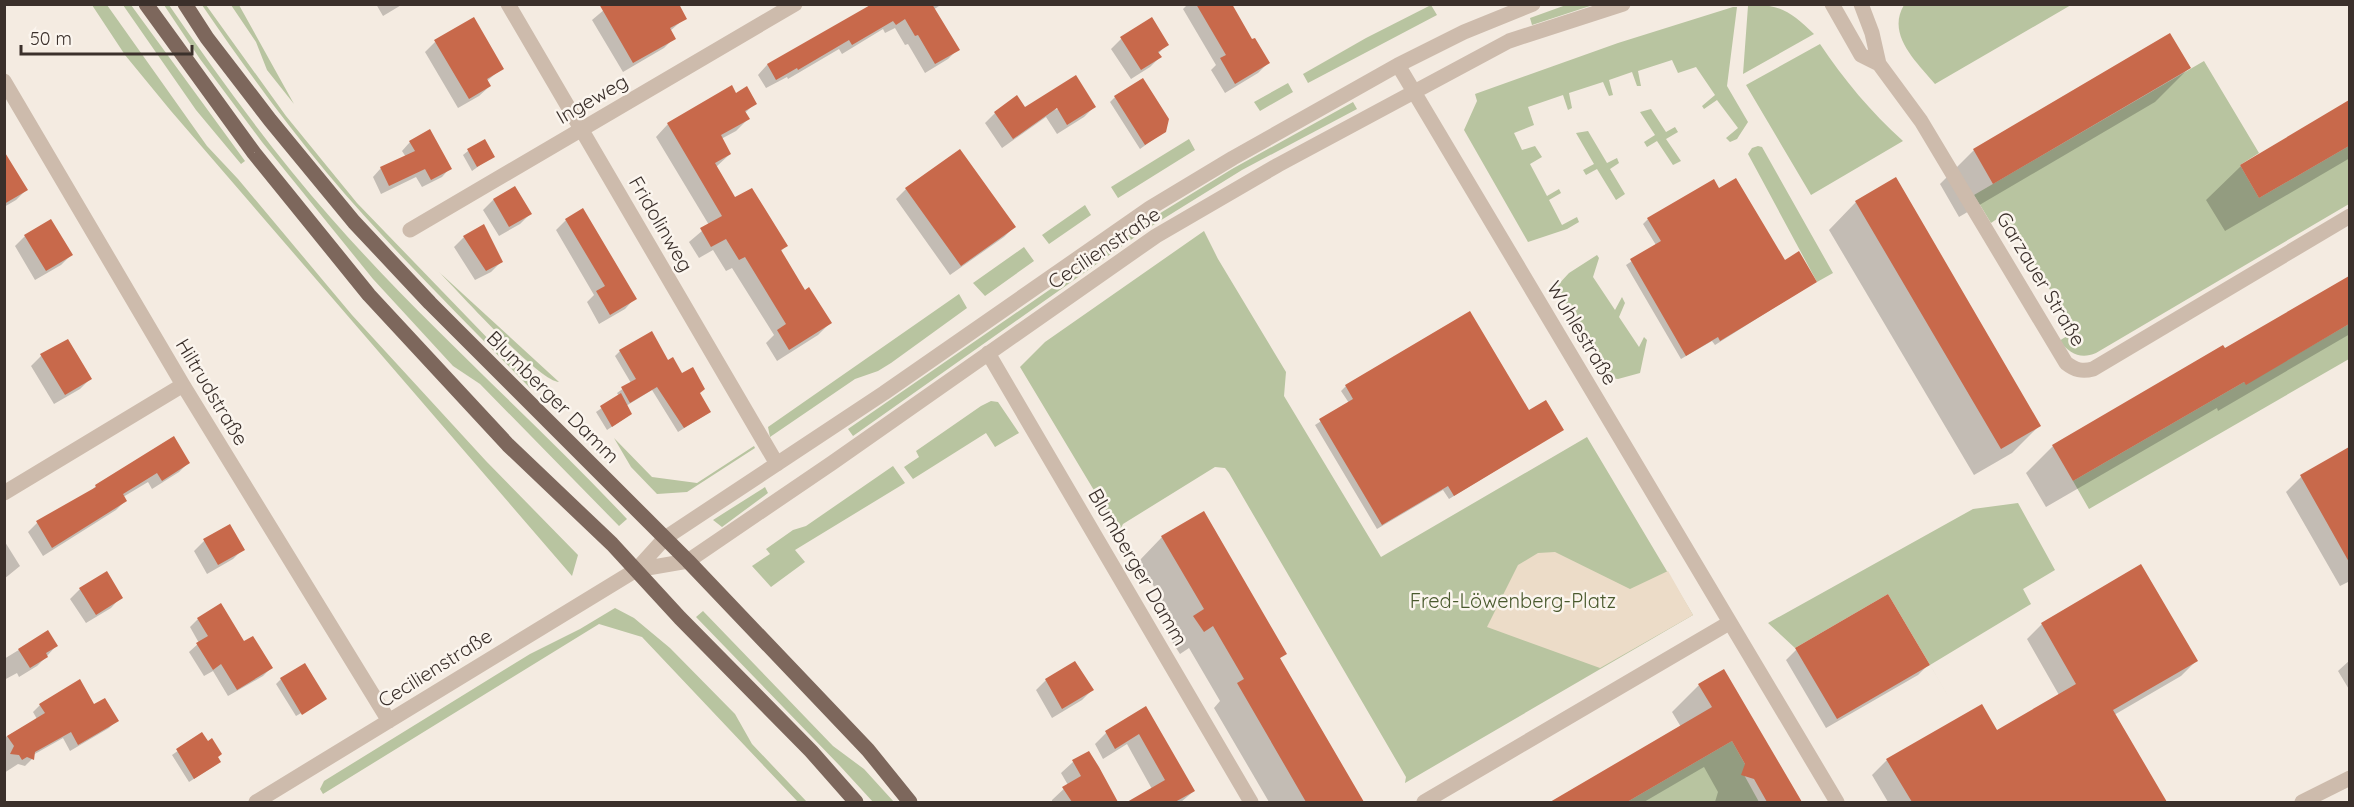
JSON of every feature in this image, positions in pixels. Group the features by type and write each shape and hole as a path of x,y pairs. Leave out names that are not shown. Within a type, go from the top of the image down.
{"main road":[{"path":"146,4 254,153 369,295 508,445 612,544 856,802"},
{"name":"Blumberger Damm","path":"185,4 207,38 270,120 354,222 400,273 688,561 868,750 910,802"}],"street":[{"name":"Fridolinweg","path":"508,4 777,464"},
{"name":"Ingeweg","path":"410,230 795,4"},
{"name":"Cecilienstraße","path":"256,802 636,570 664,538 884,393 1150,208 1233,158 1398,65 1458,35 1533,4"},
{"name":"Cecilienstraße","path":"636,570 688,561 1156,236 1278,165 1509,41 1623,4"},
{"name":"Garzauer Straße","path":"1832,4 1861,55 1879,64"},
{"name":"Garzauer Straße","path":"1861,4 1872,33 1879,64 1921,121 2066,363 2080,370 2093,369 2349,216"},
{"name":"Wuhlestraße","path":"1398,65 1837,802"},
{"name":"Hiltrudstraße","path":"4,81 183,385 389,722"},
{"name":"Blumberger Damm","path":"988,353 1251,802"},
{"path":"4,494 183,385"},
{"path":"1424,802 1729,623"},
{"path":"2302,802 2349,778"}],"green space":[{"path":"1904,4 2071,5 1935,84 1906,48 1901,37 1899,16"},
{"path":"92,5 107,5 207,146 238,179 352,315 486,461 578,555 572,576 171,111 125,55"},
{"path":"123,5 131,5 245,161 241,164 196,110"},
{"path":"164,5 169,5 288,167 366,257 627,519 619,526 480,384 453,366 373,279 262,142 200,59"},
{"path":"202,5 206,5 286,116 357,203 526,378 534,383 530,388 401,255 327,173 262,90"},
{"path":"231,5 239,5 294,104 267,70 256,42"},
{"path":"1431,5 1437,15 1308,83 1303,74"},
{"path":"1566,5 1593,5 1532,25 1530,18"},
{"path":"1748,6 1772,6 1787,12 1814,34 1743,74"},
{"path":"1737,7 1727,86 1748,122 1737,139 1730,142 1726,138 1738,128 1717,100 1704,109 1702,106 1715,95 1696,67 1678,73 1672,60 1638,71 1641,86 1637,86 1632,72 1609,80 1613,95 1609,96 1603,82 1569,93 1572,108 1568,110 1563,95 1528,107 1534,125 1514,133 1522,150 1535,146 1542,157 1530,164 1547,196 1559,189 1561,193 1549,200 1562,225 1577,217 1579,222 1567,229 1528,242 1464,130 1477,101 1475,94 1618,43"},
{"path":"1820,44 1858,95 1903,141 1811,195 1746,85"},
{"path":"2204,61 2259,153 2240,165 2259,198 2349,146 2349,204 2096,353 2085,356 2076,354 2059,341 2075,331 2004,214 1991,223 1974,195"},
{"path":"1288,83 1293,92 1260,111 1254,102"},
{"path":"1353,102 1357,109 1242,170 1142,232 853,436 848,429 1162,212 1232,169"},
{"path":"1651,109 1666,132 1675,127 1678,132 1666,139 1681,161 1673,165 1657,141 1647,147 1644,142 1655,135 1640,112"},
{"path":"1588,131 1607,163 1617,158 1619,163 1610,169 1625,194 1616,200 1597,169 1586,175 1583,170 1594,164 1576,133"},
{"path":"1189,139 1195,150 1118,198 1111,187"},
{"path":"1762,147 1833,273 1817,282 1748,154 1752,148"},
{"path":"1085,205 1091,215 1049,244 1042,235"},
{"name":"Fred-Löwenberg-Platz","path":"1204,231 1218,259 1286,372 1284,396 1381,557 1587,437 1693,615 1405,783 1406,777 1225,468 1215,467 1123,524 1119,532 1020,367 1045,342"},
{"path":"1024,247 1034,261 985,296 973,283"},
{"path":"1597,255 1599,258 1593,277 1615,310 1622,297 1625,303 1619,317 1639,347 1644,337 1647,340 1640,373 1618,379 1611,378 1556,287 1569,273"},
{"path":"439,272 559,382 549,378 517,352"},
{"path":"959,294 967,308 891,363 878,371 855,379 770,437 768,427"},
{"path":"2349,324 2349,359 2089,509 2073,481"},
{"path":"991,401 998,402 1019,433 995,447 986,433 913,479 904,467 919,457 916,451"},
{"path":"614,438 652,477 697,483 754,446 755,448 687,492 657,494 631,467"},
{"path":"893,466 905,483 795,550 805,562 771,587 752,566 770,554 766,549 793,530 806,526"},
{"path":"765,487 768,493 722,527 713,520"},
{"path":"2018,503 2055,570 2023,589 2031,604 1930,665 1888,594 1795,648 1768,623 1973,509"},
{"path":"615,608 634,618 670,648 735,714 752,744 807,802 798,802 642,637 599,624 323,794 320,789 324,781 530,654 580,629"},
{"path":"703,611 833,746 864,769 894,802 873,802 696,617"},
{"path":"1732,741 1746,766 1743,773 1759,802 1627,802"}],"shaded area":[{"path":"1555,552 1630,589 1668,571 1693,615 1600,668 1487,627 1518,565 1538,553"}],"building":[{"path":"599,4 679,4 687,19 670,28 676,39 633,63"},
{"path":"872,4 932,4 960,50 935,64 918,35 915,36 905,19 896,25 893,21 852,45 849,40 798,70 797,68 776,80 767,64"},
{"path":"1196,4 1232,4 1252,39 1255,38 1270,63 1235,84 1220,58 1226,55"},
{"path":"474,17 504,69 487,79 491,86 469,99 434,40"},
{"path":"1152,17 1169,45 1158,52 1162,57 1141,70 1120,37"},
{"path":"2170,33 2191,68 1993,184 1973,149"},
{"path":"1076,75 1096,107 1067,125 1057,108 1013,139 994,112 1017,95 1025,107"},
{"path":"1143,78 1169,119 1166,132 1145,145 1114,96"},
{"path":"732,85 736,93 747,86 757,104 745,111 750,119 721,135 731,154 715,163 735,197 752,188 788,246 781,250 805,290 809,287 832,323 789,350 777,330 786,324 745,257 739,260 726,239 711,247 700,228 722,216 667,123"},
{"path":"2349,100 2349,146 2259,198 2240,165"},
{"path":"430,129 452,169 431,180 425,169 389,186 380,167 415,151 409,141"},
{"path":"485,139 495,157 477,167 467,149"},
{"path":"960,149 1016,227 961,266 905,188"},
{"path":"4,151 28,190 4,204"},
{"path":"1896,177 2041,426 2001,449 1855,201"},
{"path":"1736,178 1785,260 1799,251 1817,282 1720,341 1718,337 1686,356 1630,259 1661,241 1647,218 1714,179 1719,188"},
{"path":"515,186 532,214 509,227 493,199"},
{"path":"583,208 637,299 610,315 596,291 605,286 565,219"},
{"path":"51,219 73,255 46,271 24,235"},
{"path":"484,224 503,262 486,271 463,236"},
{"path":"2349,276 2349,324 2246,385 2244,382 2073,481 2052,445 2223,345 2225,348"},
{"path":"1470,311 1529,410 1546,400 1564,430 1454,496 1448,486 1382,525 1319,419 1353,399 1345,385"},
{"path":"652,331 668,360 673,357 682,373 693,367 705,389 700,393 711,412 684,428 657,387 630,403 621,387 636,379 619,350"},
{"path":"68,339 92,379 65,395 40,354"},
{"path":"621,393 632,414 612,427 600,406"},
{"path":"174,436 190,463 162,481 157,473 123,494 127,501 52,548 36,521 96,487 95,485"},
{"path":"2349,447 2349,562 2300,475"},
{"path":"1204,511 1287,654 1280,658 1364,802 1306,802 1237,683 1244,679 1213,626 1204,632 1193,616 1204,609 1161,536"},
{"path":"230,524 245,550 218,565 203,539"},
{"path":"2141,564 2198,661 2113,710 2167,802 1912,802 1886,759 1982,704 1997,730 2076,684 2041,623"},
{"path":"107,571 123,598 96,615 79,588"},
{"path":"1888,594 1930,665 1837,719 1795,648"},
{"path":"221,603 244,641 253,636 273,668 237,690 221,664 213,670 196,643 208,636 197,618"},
{"path":"48,630 58,646 46,653 48,657 30,668 18,649"},
{"path":"1075,661 1094,690 1062,709 1045,679"},
{"path":"305,663 327,699 302,715 280,678"},
{"path":"1724,669 1802,802 1767,802 1754,779 1741,775 1745,764 1732,741 1627,802 1550,802 1712,707 1698,684"},
{"path":"80,679 94,704 105,698 119,721 78,745 71,732 35,752 34,760 27,757 22,760 19,755 10,754 14,746 7,736 45,713 39,704"},
{"path":"1146,706 1195,791 1175,802 1127,802 1165,780 1139,734 1115,749 1105,731"},
{"path":"202,732 208,741 212,738 222,754 218,757 221,762 194,779 176,749"},
{"path":"1089,751 1118,802 1072,802 1062,787 1081,776 1072,760"}]}
